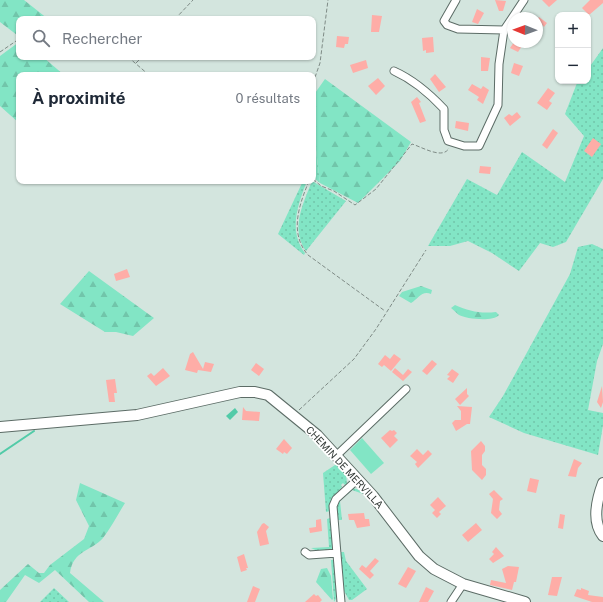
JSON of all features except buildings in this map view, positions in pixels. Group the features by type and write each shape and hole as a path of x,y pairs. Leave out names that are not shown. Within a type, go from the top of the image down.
{"street":[{"path":"456,0 444,21 447,25 458,29 504,30"},
{"path":"394,71 405,76 430,94 444,108 444,130 448,141 464,146 478,146 498,105 499,64 504,30 524,0"},
{"path":"336,456 406,389"},
{"name":"CHEMIN DE MERVILLA","path":"0,427 137,414 240,392 255,392 268,395 294,414 317,435 358,479 419,556 443,575 463,584 501,599 526,602"},
{"path":"341,602 333,506 336,499 358,479"},
{"path":"603,483 597,505 596,520 599,530 603,536"},
{"path":"305,552 309,555 337,553"},
{"path":"451,602 463,584"}],"path":[{"path":"178,16 193,0"},
{"path":"316,74 320,63 328,0"},
{"path":"0,52 16,41"},
{"path":"131,60 145,72"},
{"path":"136,64 139,60"},
{"path":"316,182 321,186 334,191 355,205 376,189 412,144 441,154 449,149 448,141"},
{"path":"308,184 299,205 297,220 299,237 303,249 308,255 386,312"},
{"path":"294,414 354,359 376,329 426,250"}],"green space":[{"path":"0,0 24,0 44,16 16,16 16,34 0,22"},
{"path":"16,44 16,60 46,60 60,72 16,72 16,120 0,106 0,56"},
{"path":"603,48 603,179 566,242 553,247 540,243 519,271 492,253 468,241 450,246 428,246 467,179 497,195 522,152 565,182 584,136 565,114 577,84 591,84 591,65"},
{"path":"325,79 411,142 400,161 358,203 320,183 316,149 316,92"},
{"path":"316,149 320,183 316,180"},
{"path":"316,183 346,201 306,251 301,243 298,225 302,207 311,184"},
{"path":"302,184 306,184 300,199 296,217 297,236 305,253 304,255 278,234"},
{"path":"592,244 603,249 603,344 597,361 588,410 603,413 603,425 598,455 524,433 489,417 503,396 570,274 578,247"},
{"path":"89,271 154,318 133,336 116,332 105,332 60,304"},
{"path":"421,286 432,290 431,294 425,293 411,303 399,296 402,292"},
{"path":"455,305 475,312 496,312 499,315 491,319 467,318 459,315 451,308"},
{"path":"362,438 384,463 371,474 350,450"},
{"path":"338,463 346,473 347,484 345,485 343,483 341,485 342,487 331,500 330,511 326,512 323,473"},
{"path":"80,483 125,503 103,538 79,555 72,565 70,573 104,602 89,602 55,570 39,583 25,575 6,602 0,602 0,590 28,564 39,573 44,573 50,565 84,539 89,526 76,500"},
{"path":"351,488 357,489 366,495 352,490 340,501 342,520 337,520 336,503"},
{"path":"330,518 333,547 330,551 320,552 311,548 329,547 327,519"},
{"path":"339,552 344,552 346,561 367,589 352,600 349,600 343,589"},
{"path":"331,560 334,560 337,597 334,602"},
{"path":"327,568 331,576 332,600 316,582 321,569"},
{"path":"54,588 69,602 40,602"}],"shaded area":[{"path":"235,408 238,412 230,420 226,416"}],"waterway":[{"path":"0,454 34,431"}]}
